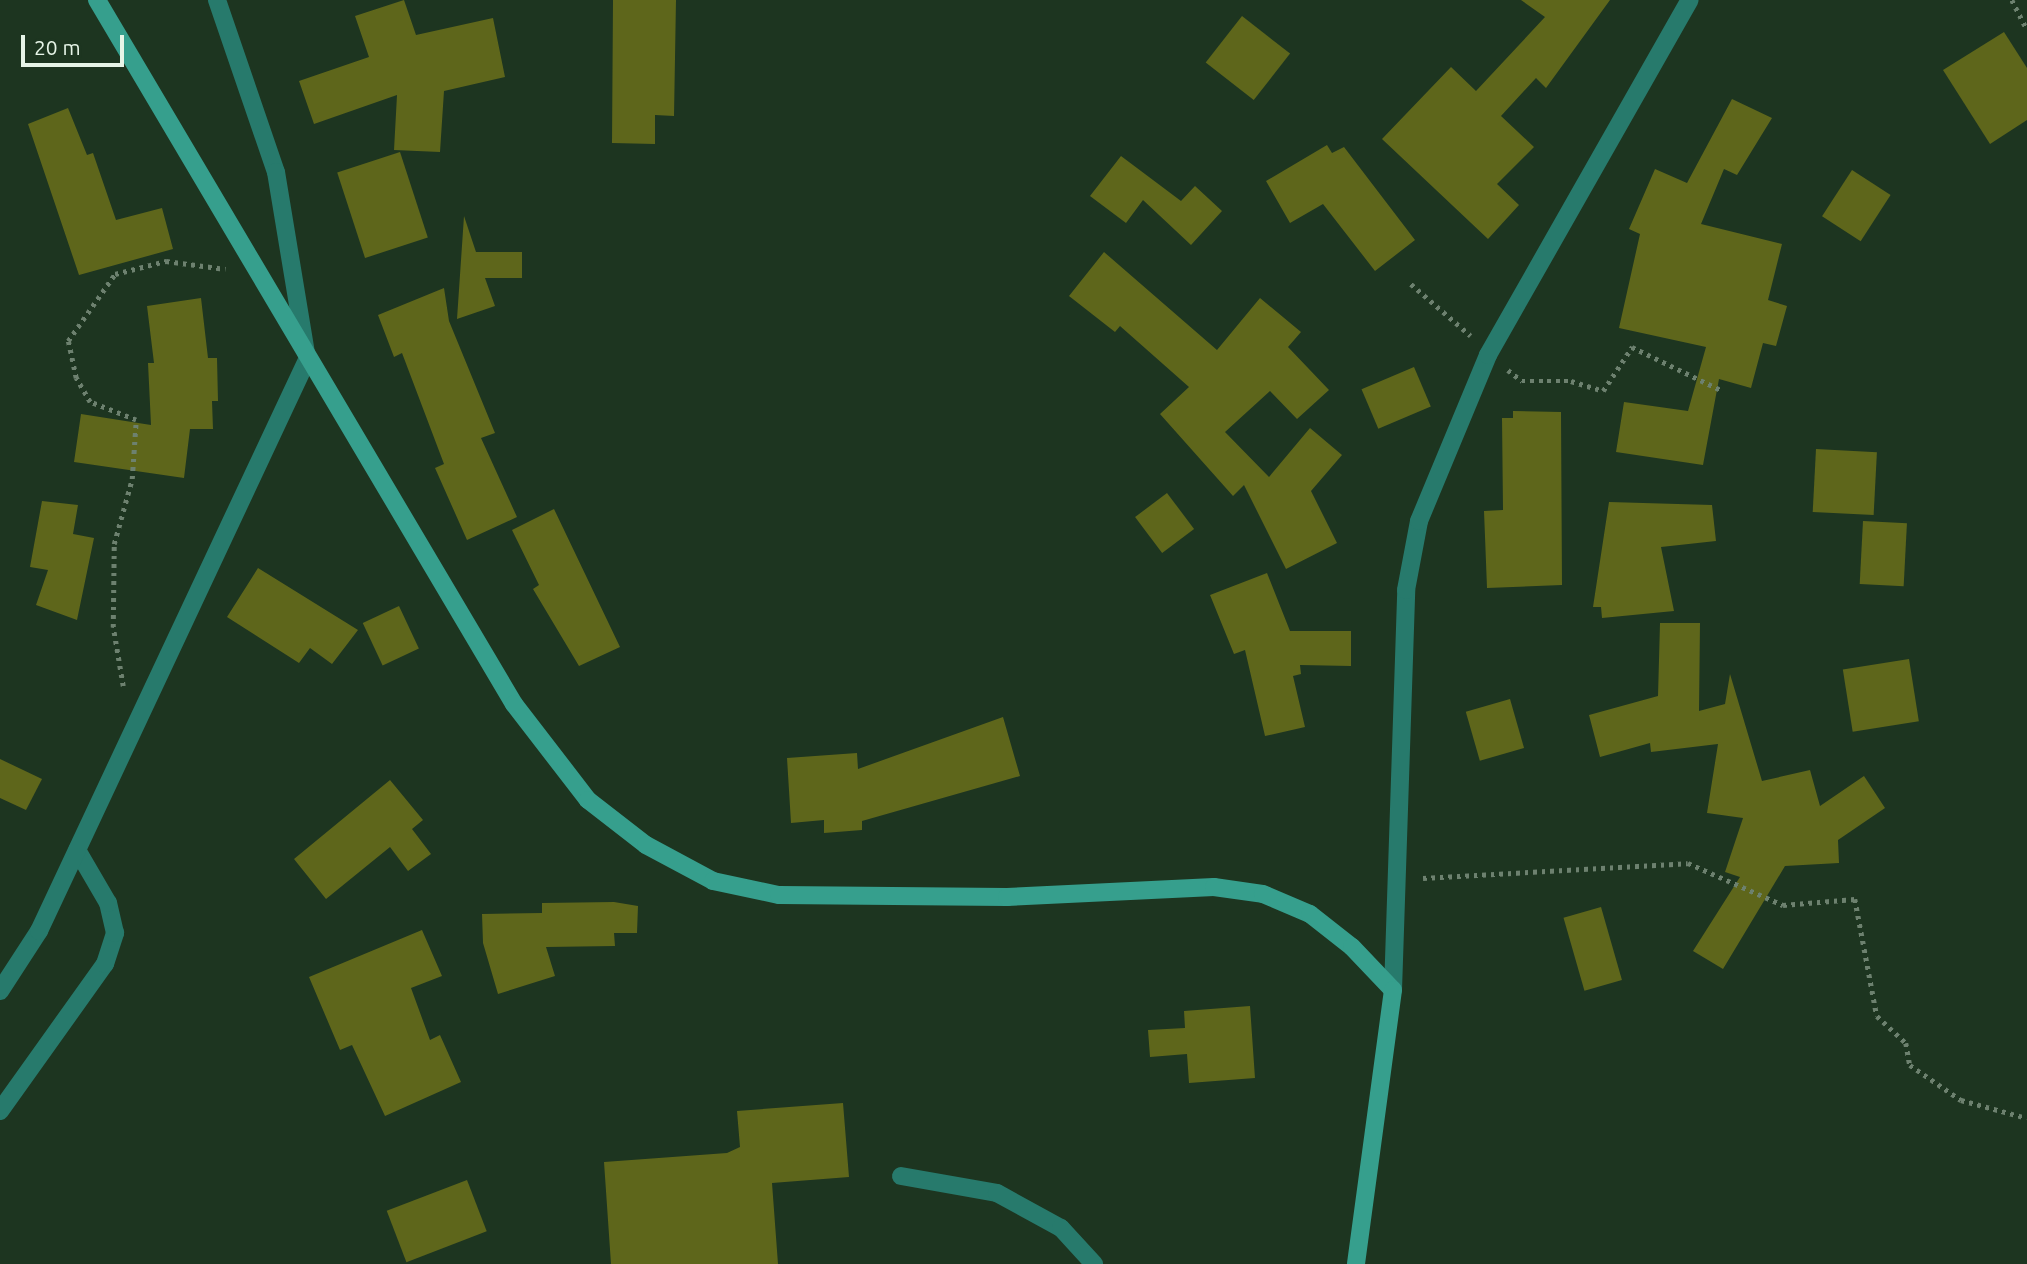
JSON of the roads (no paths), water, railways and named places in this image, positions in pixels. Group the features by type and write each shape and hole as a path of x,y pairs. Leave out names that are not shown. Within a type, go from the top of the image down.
{"main road":[{"path":"97,0 307,360 514,704 588,800 646,845 713,881 779,895 1007,897 1214,887 1264,894 1310,914 1393,990 1356,1264"}],"street":[{"path":"0,991 39,931 307,360 276,172 217,0"},
{"path":"1393,990 1401,879 1406,590 1419,522 1488,355 1690,0"},
{"path":"0,1111 105,964 115,933 107,903 77,850"},
{"path":"901,1176 997,1192 1061,1228 1094,1264"}]}
